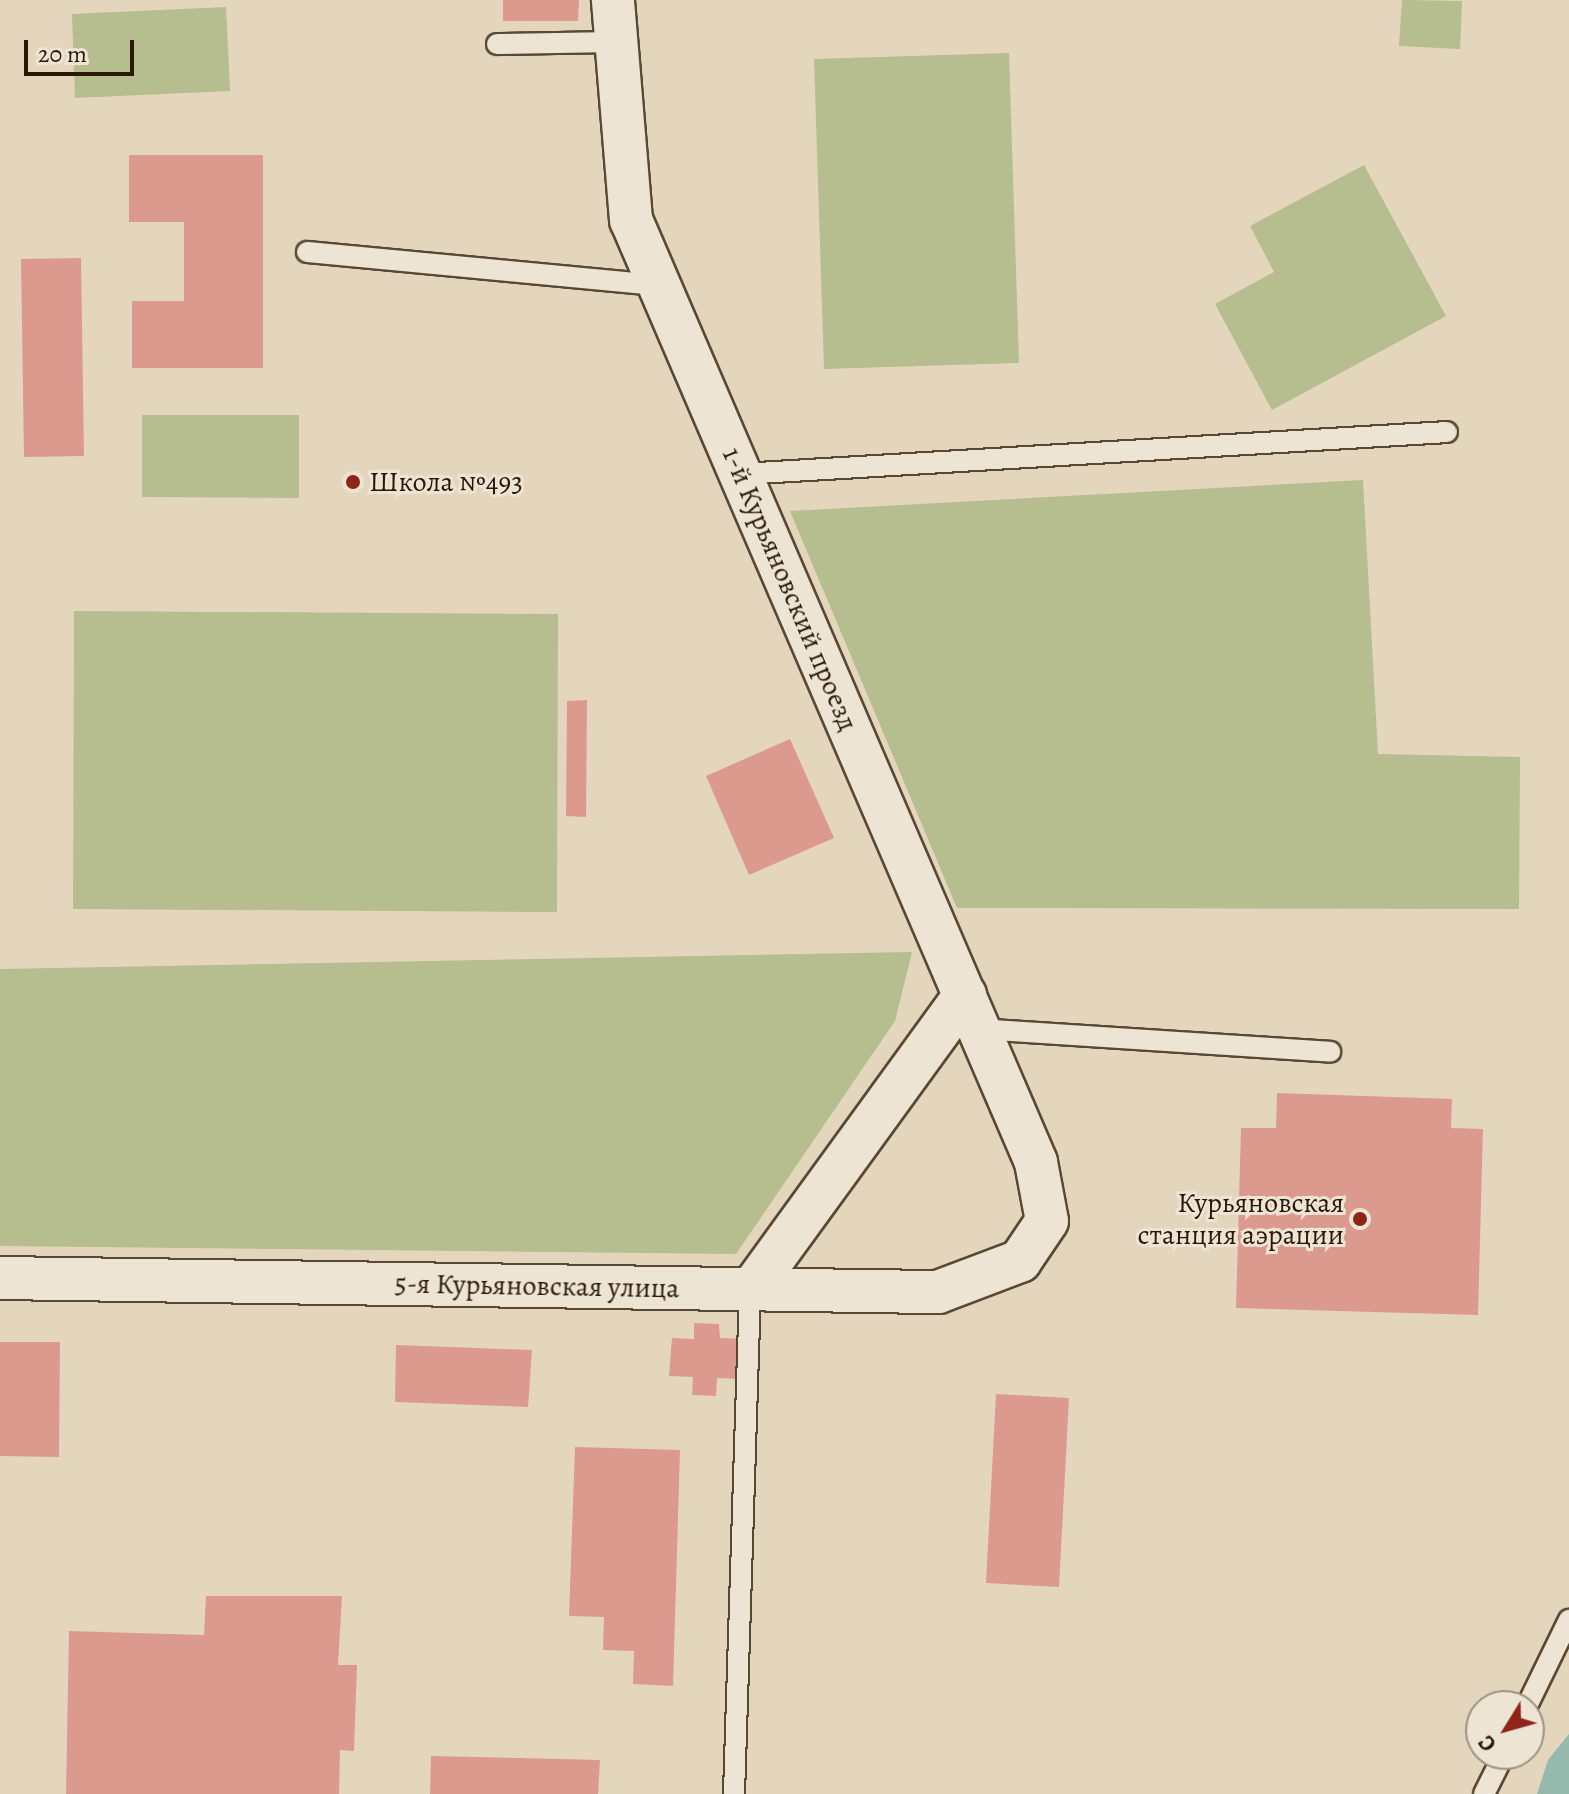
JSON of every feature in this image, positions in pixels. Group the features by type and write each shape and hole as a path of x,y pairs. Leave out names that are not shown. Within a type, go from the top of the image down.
{"street":[{"name":"1-й Курьяновский проезд","path":"613,0 631,220 1036,1162 1047,1221"},
{"path":"750,1291 972,1012"},
{"name":"5-я Курьяновская улица","path":"0,1278 938,1292 1020,1261 1047,1221"}],"lane":[{"path":"497,44 617,42"},
{"path":"307,252 659,285"},
{"path":"741,474 1447,432"},
{"path":"972,1012 1330,1052"},
{"path":"734,1794 750,1291"},
{"path":"1535,1690 1569,1620"},
{"path":"1484,1794 1496,1770"}],"green space":[{"path":"1402,0 1462,1 1460,49 1399,46"},
{"path":"226,7 230,91 75,98 72,14"},
{"path":"1009,53 1019,363 824,369 814,59"},
{"path":"1364,165 1446,316 1272,410 1215,304 1274,272 1250,226"},
{"path":"142,415 299,415 299,498 142,497"},
{"path":"1363,480 1378,754 1520,757 1519,909 957,908 790,511"},
{"path":"74,611 558,614 557,912 73,909"},
{"path":"912,952 895,1021 736,1254 0,1246 0,969"}],"water":[{"path":"1569,1734 1569,1794 1537,1794 1548,1760"}],"building":[{"path":"503,0 579,0 578,21 503,21"},
{"path":"129,155 263,155 263,368 132,368 132,301 184,301 184,222 129,222"},
{"path":"81,258 84,456 24,457 21,259"},
{"path":"587,700 586,817 566,816 567,701"},
{"path":"790,739 834,838 749,875 706,776"},
{"name":"Курьяновская станция аэрации","path":"1277,1093 1452,1099 1451,1128 1483,1129 1478,1315 1236,1308 1241,1128 1276,1128"},
{"path":"694,1323 719,1324 720,1338 744,1339 740,1379 717,1378 716,1396 692,1395 693,1377 669,1376 672,1338 694,1339"},
{"path":"0,1342 60,1342 59,1457 0,1456"},
{"path":"396,1345 532,1350 528,1407 395,1402"},
{"path":"996,1394 1069,1398 1059,1587 986,1583"},
{"path":"575,1447 680,1450 673,1686 633,1684 634,1651 603,1650 604,1617 569,1616"},
{"path":"206,1596 342,1596 338,1665 357,1665 354,1751 340,1750 339,1794 66,1794 69,1631 204,1635"},
{"path":"431,1756 600,1760 598,1794 430,1794"}],"place":[{"name":"Школа №493","path":"353,482"},
{"name":"Курьяновская станция аэрации","path":"1360,1219"}]}
